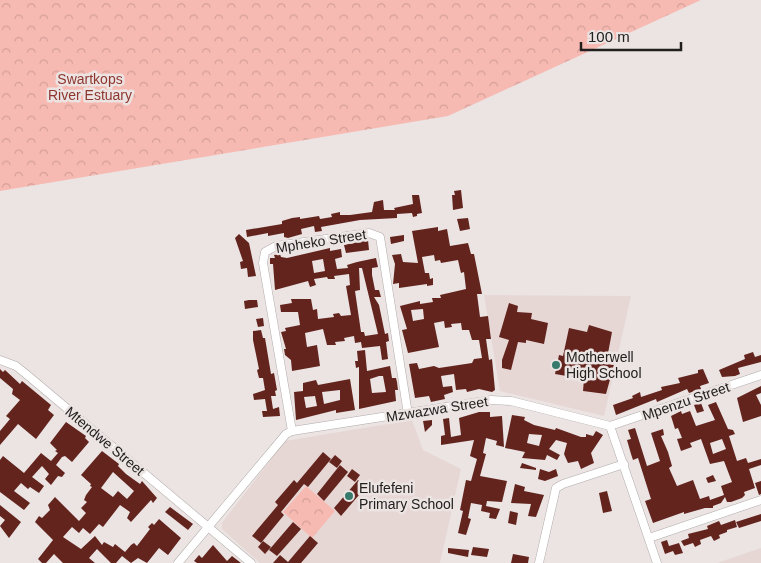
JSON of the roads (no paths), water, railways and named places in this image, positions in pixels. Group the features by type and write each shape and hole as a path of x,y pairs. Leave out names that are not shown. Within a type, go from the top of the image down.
{"street":[{"name":"Mpheko Street","path":"292,431 262,263 265,252 276,246 369,233 380,237 408,414"},
{"name":"Mtendwe Street","path":"0,360 21,370 250,563"},
{"name":"Mpenzu Street","path":"610,426 761,375"},
{"name":"Mzwazwa Street","path":"292,431 480,401 502,400 610,426"},
{"path":"610,426 657,563"},
{"path":"178,563 286,434 292,431"},
{"path":"539,563 556,488 624,464"},
{"path":"649,538 761,500"}],"place":[{"name":"Motherwell High School","path":"556,365"},
{"name":"Elufefeni Primary School","path":"349,496"}],"park label":[{"name":"Swartkops River Estuary","path":"90,88"}]}
